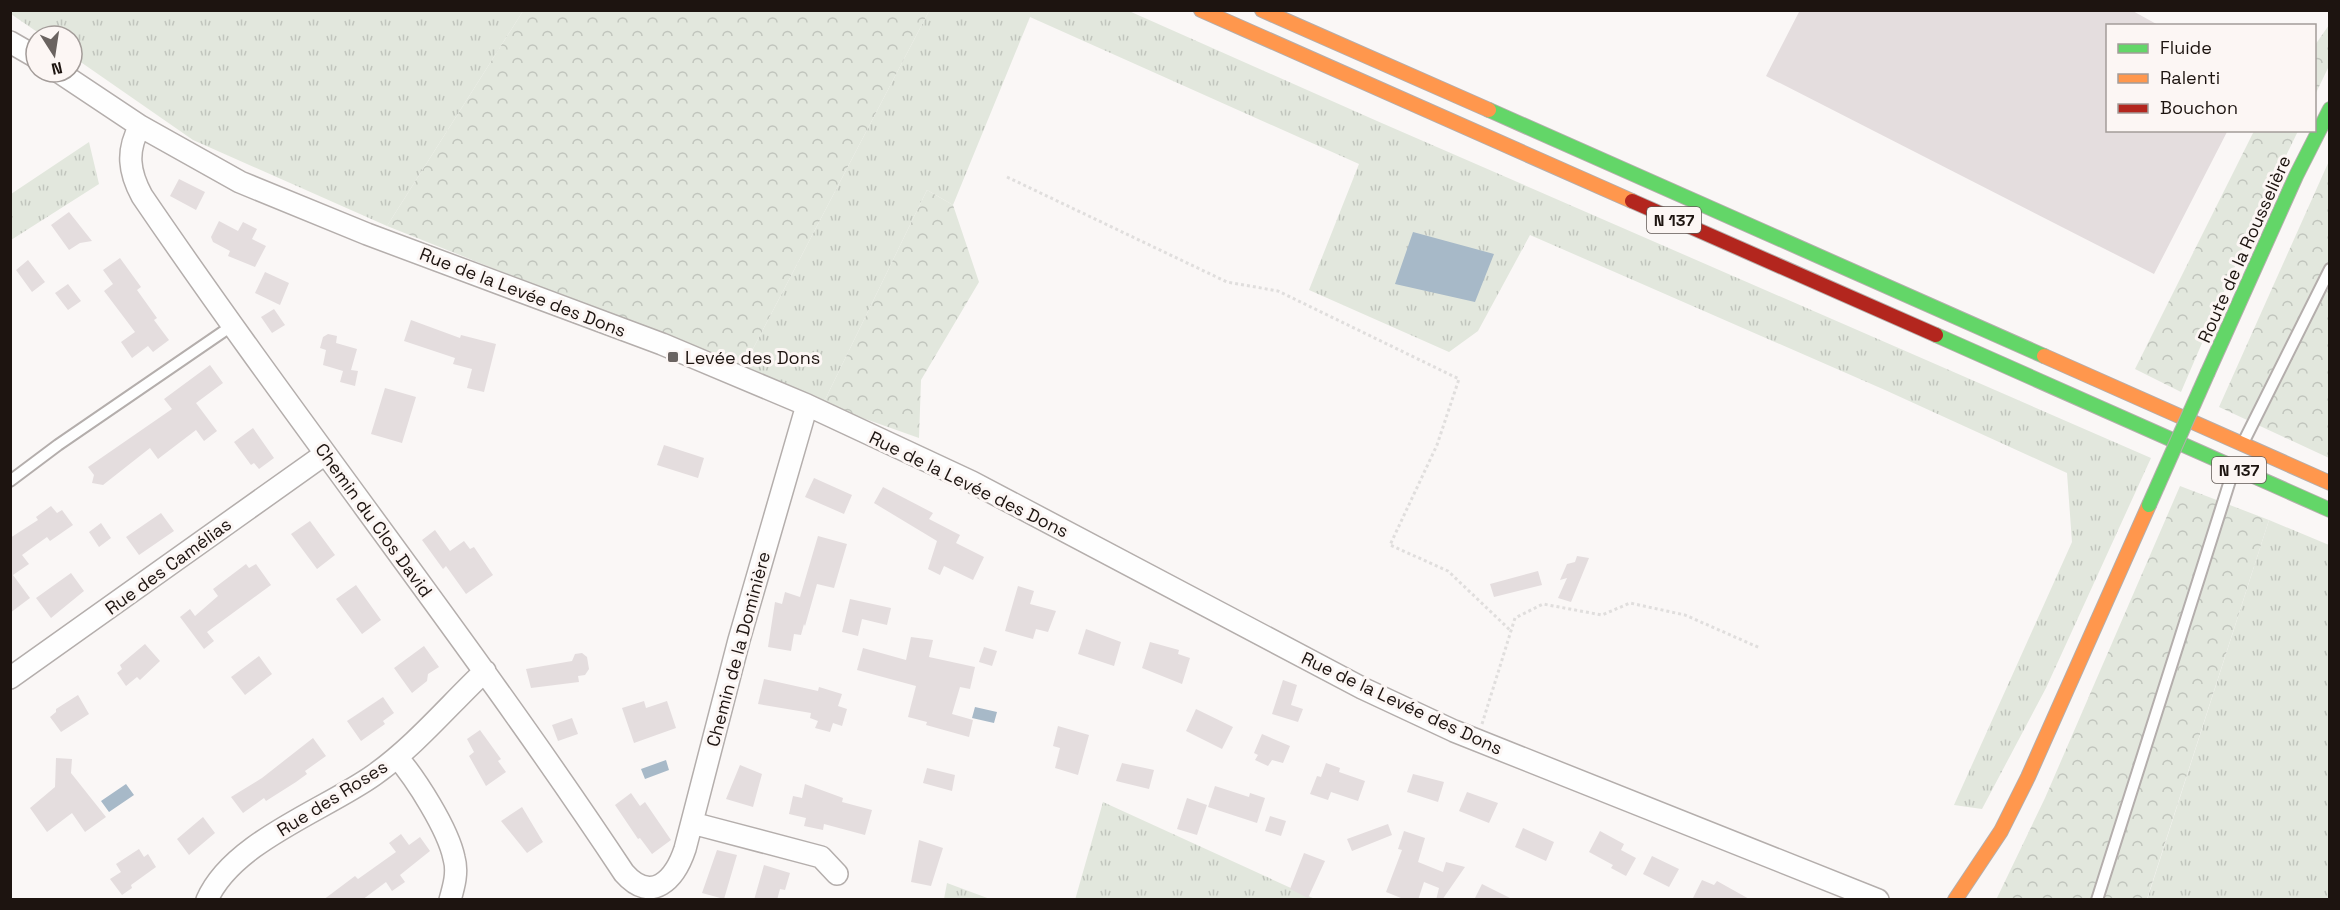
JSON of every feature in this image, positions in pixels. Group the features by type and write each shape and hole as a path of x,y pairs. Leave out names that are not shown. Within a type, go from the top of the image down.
{"main road":[{"name":"N 137","path":"1202,10 2330,510"},
{"name":"N 137","path":"1262,10 2330,483"},
{"name":"Route de la Rousselière","path":"1956,900 2001,831 2028,777 2296,176 2330,109"}],"street":[{"path":"10,42 24,50"},
{"name":"Rue de la Levée des Dons","path":"77,84 140,126 212,168 275,198 662,344 807,405 972,482 1362,688 1477,740 1878,900"},
{"name":"Chemin du Clos David","path":"140,126 131,147 131,170 138,188 325,454 485,670 624,873 637,885 652,887 654,892"},
{"name":"Chemin de la Dominière","path":"654,892 676,874 692,823 739,640 807,405"},
{"name":"Rue des Camélias","path":"10,678 325,454"},
{"name":"Rue des Roses","path":"207,900 215,882 226,870 287,825 374,775 397,757 485,670"},
{"path":"397,757 417,780 452,849 455,881 450,900"},
{"path":"692,823 821,857 837,874"}],"lane":[{"path":"2242,444 2330,270"},
{"path":"10,482 58,445 233,325"},
{"path":"2097,900 2234,468"}],"path":[{"path":"1007,177 1227,282 1278,291 1459,379 1437,445 1390,545 1448,571 1511,631"},
{"path":"1477,740 1515,618 1543,604 1602,615 1630,603 1685,615 1760,648"}],"green space":[{"path":"11,10 523,11 387,226 193,140 84,64 84,24 26,24 11,14"},
{"path":"523,11 929,11 743,368 387,226"},
{"path":"929,11 1129,11 2151,458 2046,688 1982,809 1954,805 2072,542 2067,473 1885,390 1530,235 1478,331 1449,352 1309,290 1359,164 1030,17 953,205 927,190 823,404 743,368"},
{"path":"2329,25 2329,66 2316,93 2316,44"},
{"path":"2254,132 2298,132 2254,222 2181,392 2135,369"},
{"path":"89,142 99,184 11,240 11,194"},
{"path":"2329,161 2329,458 2219,407"},
{"path":"927,190 953,205 979,282 921,380 919,438 823,404"},
{"path":"2180,486 2269,520 2147,899 1996,900 2045,798"},
{"path":"2269,520 2329,545 2329,899 2147,900"},
{"path":"1103,802 1315,899 1075,900"},
{"path":"947,883 990,899 944,899"}],"water":[{"path":"1413,232 1494,254 1475,302 1395,284"},
{"path":"975,707 997,712 994,723 972,718"},
{"path":"666,760 669,770 645,779 641,769"},
{"path":"126,784 134,795 109,812 101,801"}],"building":[{"path":"1800,10 2131,10 2156,24 2106,24 2106,132 2227,132 2154,274 1766,76"},
{"path":"179,179 205,192 196,210 170,196"},
{"path":"69,212 92,241 80,243 69,250 51,225"},
{"path":"219,221 238,231 243,222 257,229 252,239 266,246 255,267 228,256 230,251 213,242 211,237"},
{"path":"120,258 141,287 137,290 157,318 154,320 169,340 153,352 148,346 132,358 121,342 135,332 104,291 113,284 103,270"},
{"path":"28,260 45,282 32,292 16,270"},
{"path":"265,272 289,283 280,305 255,293"},
{"path":"68,284 81,301 68,310 55,293"},
{"path":"274,309 285,325 272,333 261,317"},
{"path":"411,320 460,338 461,335 496,344 484,392 467,388 472,369 453,364 455,358 404,341"},
{"path":"328,334 337,336 336,343 357,349 351,370 358,371 355,386 340,382 343,371 323,365 326,350 320,348 323,337"},
{"path":"210,365 223,383 196,403 217,431 204,441 196,430 158,459 150,448 103,485 92,483 94,475 88,467 172,409 164,399"},
{"path":"385,388 416,397 402,443 371,434"},
{"path":"253,428 274,458 259,469 254,463 251,465 234,442"},
{"path":"664,445 704,458 698,478 657,465"},
{"path":"814,478 852,495 844,514 805,497"},
{"path":"883,487 933,513 929,519 960,535 956,543 984,557 973,580 944,566 940,575 928,569 937,541 874,503"},
{"path":"51,506 57,513 62,510 73,525 50,541 47,537 22,555 29,564 13,575 30,598 10,613 10,538 38,520 36,517"},
{"path":"161,513 174,531 139,555 126,537"},
{"path":"310,521 335,555 317,569 291,534"},
{"path":"101,523 111,538 99,547 89,532"},
{"path":"435,530 450,551 464,541 470,549 474,547 493,575 466,594 446,566 443,569 422,540"},
{"path":"818,536 847,544 834,588 817,584 805,626 804,624 801,635 794,634 791,651 768,647 775,602 782,604 785,592 800,597"},
{"path":"1577,556 1589,558 1571,602 1558,598 1567,578 1560,580 1567,564 1575,562"},
{"path":"246,564 249,568 256,564 271,585 207,632 214,641 204,649 180,617 190,609 195,616 218,596 213,589"},
{"path":"1538,571 1542,585 1494,597 1490,584"},
{"path":"71,573 84,591 51,618 36,598"},
{"path":"356,585 381,620 362,634 336,599"},
{"path":"1018,586 1034,591 1030,604 1056,611 1048,632 1036,629 1033,639 1005,631"},
{"path":"850,599 891,608 887,625 862,619 858,636 842,632"},
{"path":"1086,629 1121,642 1114,666 1078,654"},
{"path":"911,637 933,640 929,657 975,667 970,689 960,687 952,714 973,720 969,737 926,725 927,722 908,717 916,686 857,670 863,648 906,660"},
{"path":"1150,642 1179,650 1178,654 1190,658 1182,684 1142,668"},
{"path":"145,644 160,661 140,680 137,677 126,686 117,673 122,669 120,665"},
{"path":"424,646 439,667 428,674 427,681 412,693 394,668"},
{"path":"984,647 997,651 992,666 979,662"},
{"path":"582,653 587,657 589,669 585,675 578,676 579,682 531,688 526,669 572,661 575,654"},
{"path":"259,656 272,674 245,695 231,677"},
{"path":"764,679 818,691 819,687 842,694 838,706 847,709 842,726 833,723 830,732 815,728 818,721 810,718 811,713 758,704"},
{"path":"1283,680 1297,685 1291,705 1303,709 1298,722 1272,714"},
{"path":"78,695 89,714 61,732 50,717 56,709"},
{"path":"383,697 394,713 383,721 385,724 361,741 347,721"},
{"path":"644,701 646,708 667,701 676,728 634,743 622,708"},
{"path":"1196,709 1233,727 1222,749 1186,731"},
{"path":"572,718 578,734 558,741 552,725"},
{"path":"1058,726 1089,735 1078,775 1055,768 1060,748 1053,746"},
{"path":"480,730 501,759 498,761 506,772 486,786 469,756 474,752 467,739"},
{"path":"1262,734 1290,746 1283,763 1272,760 1268,766 1255,760 1258,755 1254,753"},
{"path":"313,738 326,756 305,771 307,774 296,782 266,801 264,798 243,813 231,797 262,778"},
{"path":"56,758 72,759 71,773 106,817 85,832 72,813 47,832 30,808 55,787"},
{"path":"1122,763 1154,770 1149,789 1116,781"},
{"path":"1326,763 1340,768 1339,772 1365,781 1358,801 1331,792 1328,800 1310,794 1317,776 1321,777"},
{"path":"740,765 762,774 753,807 726,799"},
{"path":"927,768 955,775 952,791 923,783"},
{"path":"1413,774 1444,782 1438,802 1407,792"},
{"path":"805,784 843,798 842,802 872,810 865,835 824,824 823,830 804,826 806,818 789,814 793,796 802,798"},
{"path":"1215,786 1249,797 1250,793 1265,798 1257,823 1208,807"},
{"path":"1467,792 1498,803 1489,823 1459,811"},
{"path":"631,793 640,806 645,802 671,840 652,854 640,838 638,839 615,805"},
{"path":"1187,798 1207,805 1197,835 1177,829"},
{"path":"522,807 543,842 527,853 501,821"},
{"path":"1270,816 1286,821 1281,836 1265,831"},
{"path":"203,817 215,833 189,855 177,839"},
{"path":"1388,824 1392,835 1352,851 1347,839"},
{"path":"1523,828 1554,842 1546,861 1515,847"},
{"path":"1404,831 1425,838 1418,862 1443,872 1446,862 1465,867 1442,900 1436,900 1439,888 1424,882 1418,900 1406,900 1386,892 1402,850 1398,849"},
{"path":"1600,831 1624,844 1621,850 1636,858 1626,876 1611,868 1613,865 1589,852"},
{"path":"401,834 409,845 420,837 430,851 400,875 405,882 392,891 386,882 362,900 323,900 355,876 358,879 396,852 389,843"},
{"path":"919,840 943,848 931,886 911,882"},
{"path":"139,849 144,857 148,854 156,867 131,885 132,888 122,895 110,879 121,872 116,864"},
{"path":"717,850 737,855 724,899 702,893"},
{"path":"1304,853 1325,861 1308,898 1290,889"},
{"path":"1652,856 1679,869 1669,887 1643,874"},
{"path":"764,865 790,873 785,890 780,889 777,900 754,900"},
{"path":"1702,880 1714,885 1717,881 1751,900 1692,900"},
{"path":"1482,884 1514,900 1474,900"}],"traffic: fast":[{"path":"2208,372 2296,176 2330,109"},
{"path":"1489,110 2044,356"},
{"path":"1936,335 2330,510"},
{"path":"2149,505 2208,372"}],"traffic: slow":[{"path":"1201,10 1632,201"},
{"path":"1262,10 1489,110"},
{"path":"2044,356 2330,483"},
{"path":"1955,900 2001,831 2028,777 2149,505"}],"traffic: jam":[{"path":"1632,201 1936,335"}],"place":[{"name":"Levée des Dons","path":"673,357"}]}
